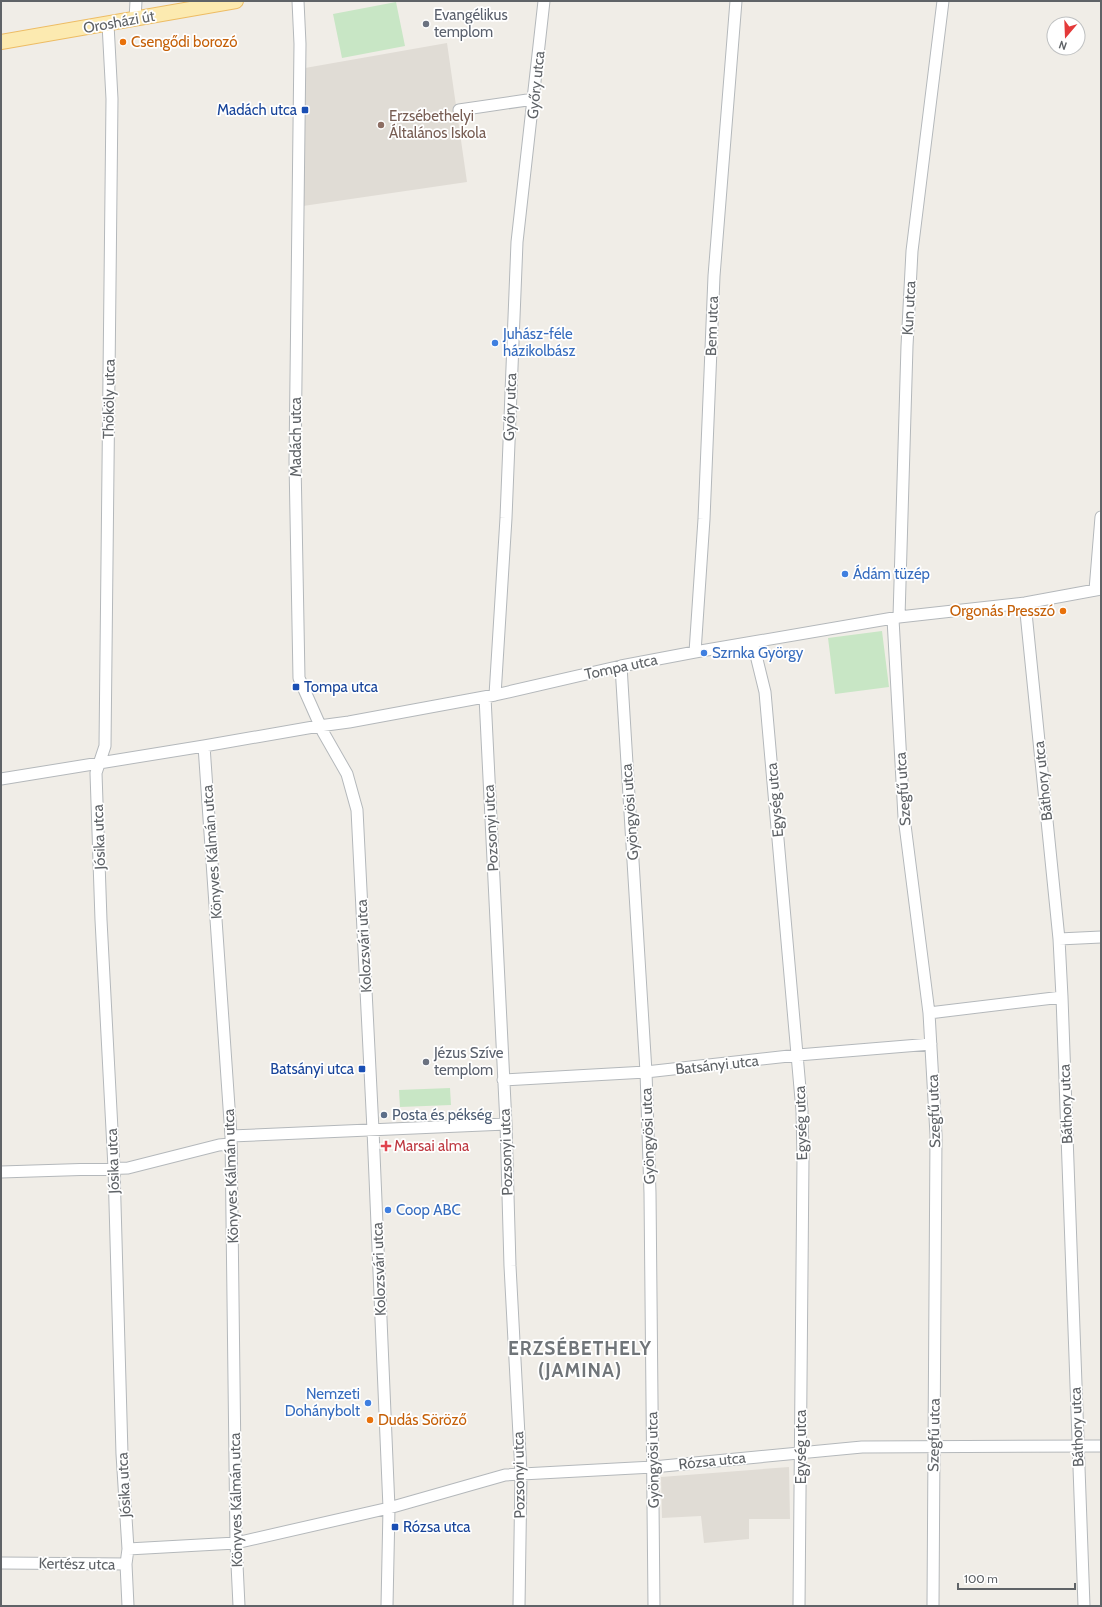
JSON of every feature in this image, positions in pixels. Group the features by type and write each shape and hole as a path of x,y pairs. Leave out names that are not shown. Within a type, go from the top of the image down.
{"main road":[{"name":"Orosházi út","path":"1,42 236,1"}],"street":[{"path":"135,19 136,1"},
{"name":"Madách utca","path":"298,1 300,44 298,319 295,461 299,678 319,726"},
{"name":"Győry utca","path":"490,696 506,510 517,242 544,1"},
{"name":"Bem utca","path":"695,652 704,519 714,276 736,1"},
{"name":"Kun utca","path":"896,618 912,251 943,1"},
{"name":"Thököly utca","path":"98,768 105,746 112,99 108,24"},
{"path":"459,110 534,99"},
{"path":"1098,589 1101,517"},
{"name":"Tompa utca","path":"1,779 98,768 204,746 349,722 490,696 621,666 695,652 896,618 1025,603 1098,589"},
{"name":"Báthory utca","path":"1025,603 1059,939 1084,1606"},
{"name":"Szegfű utca","path":"896,618 904,818 929,1013 936,1135 933,1606"},
{"name":"Egység utca","path":"753,643 765,692 798,1055 803,1158 799,1606"},
{"name":"Gyöngyösi utca","path":"621,666 646,1072 650,1194 654,1606"},
{"name":"Pozsonyi utca","path":"490,696 510,1266 521,1473 519,1606"},
{"name":"Kolozsvári utca","path":"319,726 347,774 357,810 373,1130 389,1508 387,1606"},
{"name":"Könyves Kálmán utca","path":"204,746 231,1140 235,1345 236,1543 239,1606"},
{"name":"Jósika utca","path":"98,768 101,920 114,1168 122,1454 128,1548"},
{"path":"1059,939 1101,937"},
{"path":"929,1013 1062,997"},
{"name":"Batsányi utca","path":"503,1080 646,1072 798,1055 931,1044"},
{"path":"1,1172 128,1168 219,1145 231,1140 373,1130 506,1124"},
{"name":"Rózsa utca","path":"236,1543 389,1508 505,1475 521,1473 653,1467 862,1447 934,1448 1101,1446"},
{"name":"Kertész utca","path":"1,1563 126,1564 128,1548 236,1543"},
{"path":"126,1564 128,1606"}],"shaded area":[{"name":"Erzsébethelyi Általános Iskola","path":"447,43 467,182 303,206 305,68"},
{"path":"789,1467 790,1519 749,1519 749,1539 704,1543 701,1516 662,1518 661,1477"}],"green space":[{"path":"396,2 405,46 342,58 333,14"},
{"path":"882,631 889,687 835,694 828,638"},
{"path":"450,1088 451,1105 400,1107 399,1090"}],"place":[{"name":"Evangélikus templom","path":"426,24"},
{"name":"Csengődi borozó","path":"123,42"},
{"name":"Madách utca","path":"305,110"},
{"name":"Erzsébethelyi Általános Iskola","path":"381,125"},
{"name":"Juhász-féle házikolbász","path":"495,343"},
{"name":"Ádám tüzép","path":"845,574"},
{"name":"Orgonás Presszó","path":"1063,611"},
{"name":"Szrnka György","path":"704,653"},
{"name":"Tompa utca","path":"296,687"},
{"name":"Jézus Szíve templom","path":"426,1062"},
{"name":"Batsányi utca","path":"362,1069"},
{"name":"Posta és pékség","path":"384,1115"},
{"name":"Marsai alma","path":"386,1146"},
{"name":"Coop ABC","path":"388,1210"},
{"name":"Nemzeti Dohánybolt","path":"368,1403"},
{"name":"Dudás Söröző","path":"370,1420"},
{"name":"Rózsa utca","path":"395,1527"}],"district":[{"name":"ERZSÉBETHELY (JAMINA)","path":"580,1359"}]}
